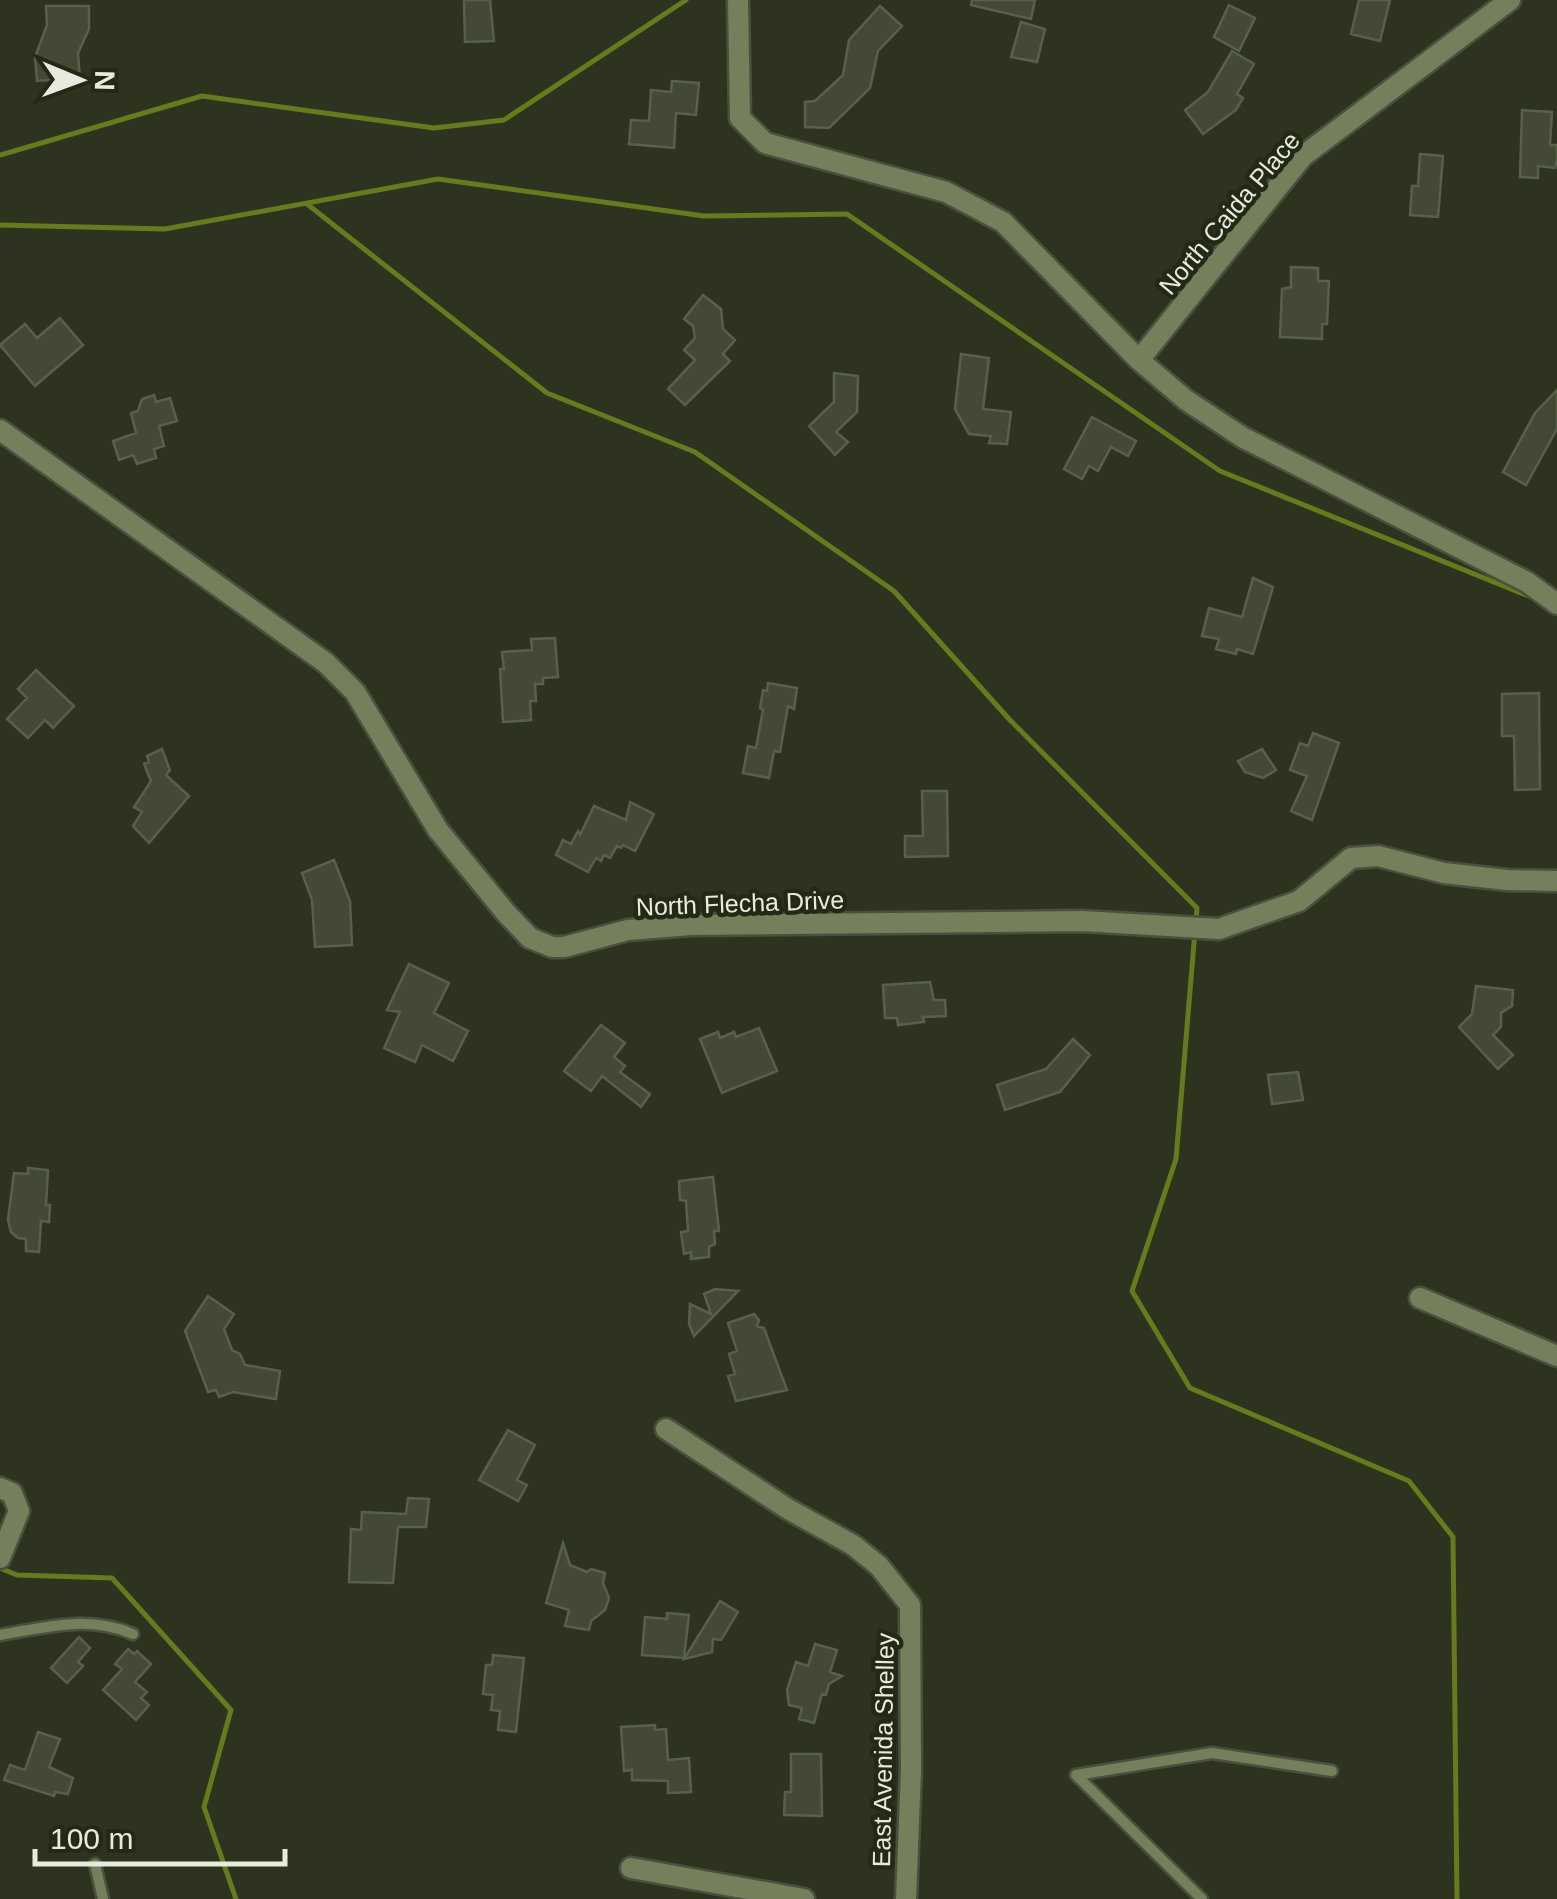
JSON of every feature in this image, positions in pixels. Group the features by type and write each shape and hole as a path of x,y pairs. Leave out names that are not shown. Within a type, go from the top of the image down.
{"street":[{"path":"738,0 740,118 765,142 946,192 1003,222 1140,360 1186,400 1242,437 1527,582 1557,604"},
{"name":"North Caida Place","path":"1140,360 1303,156 1510,0"},
{"name":"North Flecha Drive","path":"0,430 326,663 355,692 438,830 530,938 552,947 580,945 645,927 690,925 1082,922 1219,929 1299,901 1350,858 1378,856 1444,872 1557,881"},
{"path":"1420,1298 1557,1356"},
{"name":"East Avenida Shelley","path":"666,1429 788,1509 853,1545 878,1566 910,1605 911,1770 906,1899"},
{"path":"0,1488 12,1493 19,1510 0,1558"},
{"path":"631,1868 804,1899"}],"lane":[{"path":"0,1635 81,1621 134,1634"},
{"path":"1202,1899 1076,1776 1212,1752 1332,1771"},
{"path":"96,1864 103,1899"}],"building":[{"path":"464,0 490,0 494,41 465,42"},
{"path":"972,0 1035,0 1031,19 971,5"},
{"path":"1359,0 1390,0 1380,41 1351,34"},
{"path":"1229,5 1255,18 1239,51 1214,37"},
{"path":"46,6 89,6 89,29 78,53 80,78 37,81 35,57 47,25"},
{"path":"880,6 902,26 878,51 870,88 829,128 805,127 805,102 815,101 843,75 849,40"},
{"path":"1021,22 1045,29 1037,62 1011,57"},
{"path":"1232,51 1254,64 1237,94 1243,98 1236,110 1203,134 1185,110 1208,92"},
{"path":"672,81 699,83 696,115 676,113 674,148 629,144 631,120 649,121 651,90 671,92"},
{"path":"1522,110 1552,112 1550,145 1557,145 1557,160 1555,168 1538,166 1538,178 1520,177"},
{"path":"1420,154 1443,156 1438,217 1410,215 1412,186 1418,186"},
{"path":"1291,267 1318,268 1318,281 1329,281 1327,324 1322,324 1322,339 1280,337 1282,289 1291,287"},
{"path":"703,295 721,309 723,329 735,340 723,354 730,361 685,405 668,389 695,360 684,350 695,338 693,326 684,319"},
{"path":"60,318 83,345 35,386 0,345 25,324 37,338"},
{"path":"961,354 989,358 983,409 1011,412 1007,444 989,443 991,436 969,434 955,409"},
{"path":"834,373 858,376 857,412 836,432 848,442 835,455 809,426 834,402"},
{"path":"1557,390 1557,429 1526,485 1503,472 1535,413"},
{"path":"154,395 156,402 170,398 177,421 159,426 164,446 154,449 156,458 137,464 133,455 119,460 113,441 136,433 131,413 138,411 142,399"},
{"path":"1092,417 1136,441 1128,456 1111,447 1098,471 1089,466 1082,479 1064,469"},
{"path":"1253,578 1273,587 1253,654 1216,649 1219,639 1202,636 1209,608 1242,617"},
{"path":"555,638 558,677 543,678 543,684 535,684 536,701 530,701 531,720 503,722 502,652 532,650 531,639"},
{"path":"36,670 74,706 53,728 45,720 28,738 7,719 27,698 18,689"},
{"path":"768,683 797,688 794,709 788,706 780,752 774,751 769,778 743,773 748,746 756,748 763,690 767,691"},
{"path":"1539,693 1540,789 1515,790 1514,736 1502,736 1502,694"},
{"path":"1313,733 1339,743 1312,820 1291,811 1307,776 1290,770 1300,743 1308,746"},
{"path":"162,749 170,770 166,775 189,796 149,843 133,826 142,812 134,807 151,781 144,764 149,762 147,756"},
{"path":"1262,749 1276,770 1263,778 1245,772 1238,761"},
{"path":"922,791 947,791 948,856 905,857 905,836 923,836"},
{"path":"630,802 654,814 635,851 617,846 610,858 596,858 588,872 556,855 563,840 571,844 578,831 580,835 594,806 626,820"},
{"path":"334,860 350,901 352,945 315,947 312,900 302,873"},
{"path":"409,964 449,983 434,1013 468,1031 453,1061 422,1045 415,1062 384,1048 400,1012 387,1010"},
{"path":"930,982 934,1000 945,1000 946,1016 923,1017 924,1022 898,1025 897,1018 885,1018 883,985"},
{"path":"1476,986 1513,990 1512,1006 1501,1013 1501,1027 1493,1035 1513,1055 1498,1069 1459,1027 1472,1014"},
{"path":"601,1025 625,1043 614,1057 625,1066 620,1072 650,1094 641,1107 602,1076 591,1091 564,1071"},
{"path":"759,1028 777,1071 722,1093 700,1039 718,1032 720,1038 734,1032 736,1037"},
{"path":"1073,1039 1090,1055 1060,1092 1005,1110 997,1085 1046,1069"},
{"path":"1298,1072 1303,1100 1272,1104 1268,1075"},
{"path":"28,1168 48,1170 49,1222 41,1221 39,1252 26,1251 26,1239 11,1232 8,1220 14,1173 28,1174"},
{"path":"713,1177 719,1231 714,1231 715,1244 709,1247 709,1257 691,1259 691,1252 684,1254 681,1232 688,1231 686,1201 680,1200 679,1181"},
{"path":"715,1289 738,1291 694,1336 689,1324 690,1304 711,1314 704,1294"},
{"path":"208,1296 234,1314 224,1329 232,1350 240,1354 245,1365 280,1371 276,1399 233,1392 219,1397 216,1390 208,1392 185,1331"},
{"path":"754,1314 759,1320 757,1326 764,1328 787,1390 736,1401 728,1376 735,1374 729,1354 737,1351 728,1323"},
{"path":"508,1430 535,1445 517,1480 527,1485 518,1501 479,1480"},
{"path":"408,1498 429,1499 426,1527 398,1527 393,1583 349,1582 351,1529 361,1530 362,1512 406,1514"},
{"path":"563,1543 570,1565 587,1572 591,1569 605,1573 603,1583 609,1598 605,1610 591,1621 589,1630 565,1626 569,1610 546,1603"},
{"path":"720,1601 738,1612 721,1640 713,1639 712,1652 684,1659"},
{"path":"667,1613 689,1615 684,1658 642,1655 645,1617 667,1619"},
{"path":"79,1637 90,1648 78,1662 83,1666 67,1683 51,1668"},
{"path":"815,1644 837,1650 830,1672 842,1676 829,1684 826,1695 822,1694 814,1723 799,1719 802,1708 789,1705 787,1690 796,1662 808,1666"},
{"path":"128,1649 134,1654 137,1651 151,1664 135,1682 147,1692 141,1698 149,1705 136,1720 103,1690 122,1669 115,1664"},
{"path":"493,1655 524,1658 516,1732 498,1730 500,1711 491,1710 493,1695 483,1694 486,1665 492,1665"},
{"path":"655,1725 655,1730 666,1729 668,1760 689,1758 691,1792 668,1793 668,1781 632,1780 632,1770 624,1771 621,1727"},
{"path":"38,1732 60,1739 49,1767 73,1778 68,1794 55,1792 54,1796 4,1780 10,1765 25,1770"},
{"path":"791,1754 821,1754 822,1816 784,1815 785,1792 791,1792"}],"waterway":[{"path":"0,155 202,96 434,128 504,120 686,0"},
{"path":"0,225 165,229 438,179 704,216 847,214 1220,471 1536,599"},
{"path":"307,204 547,393 695,452 894,591 1009,719 1197,908 1196,920"},
{"path":"1195,931 1176,1159 1132,1291 1190,1388 1409,1481 1453,1537 1457,1899"},
{"path":"0,1568 17,1575 112,1578 231,1710 204,1807 236,1899"}]}
